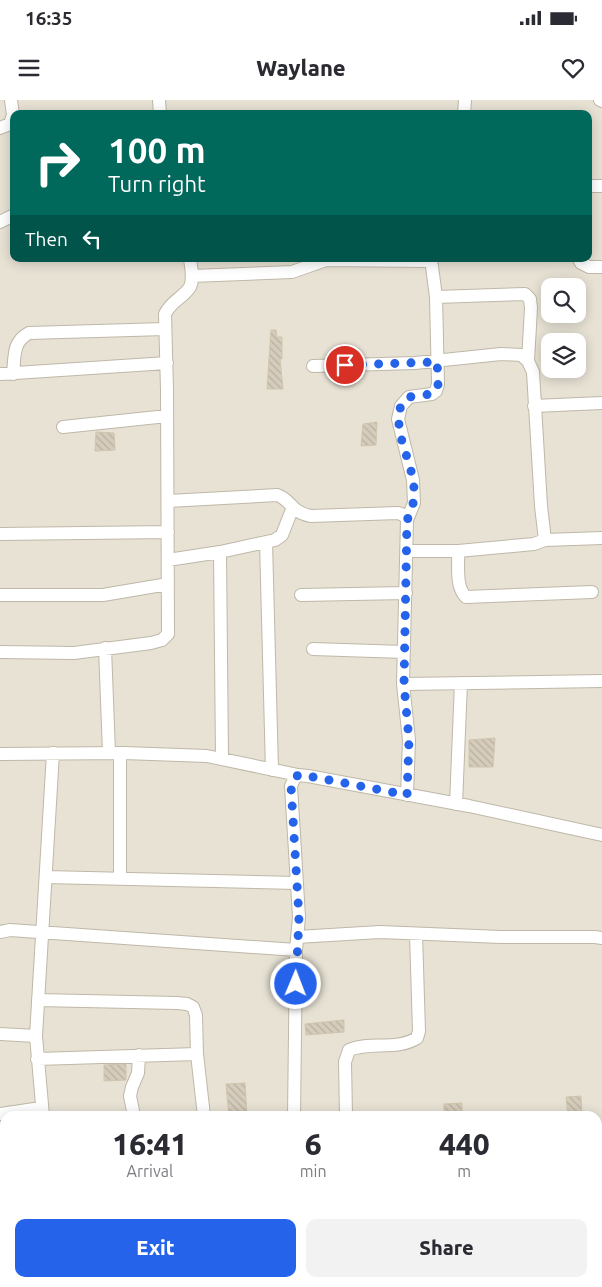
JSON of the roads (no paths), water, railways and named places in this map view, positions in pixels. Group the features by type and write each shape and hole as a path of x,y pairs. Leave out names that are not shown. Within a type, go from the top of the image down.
{"street":[{"path":"0,652 74,653 151,643 162,640 168,634 165,314 169,306 190,287 192,276 190,262"},
{"path":"192,276 292,272 320,262"},
{"path":"407,795 409,740 404,684 404,652 407,520 414,503 413,480 398,419 401,406 409,397 432,394 438,384 436,297 431,262"},
{"path":"580,262 589,267 602,266"},
{"path":"436,297 525,294 530,298 531,308 528,361"},
{"path":"13,374 16,345 21,337 29,333 165,329"},
{"path":"313,366 437,362 501,354 521,355 528,361 533,372 541,506 545,540"},
{"path":"0,374 166,363"},
{"path":"534,406 602,403"},
{"path":"63,427 167,416"},
{"path":"168,501 277,495 284,497 300,514 310,516 398,513 404,515 407,520"},
{"path":"168,560 220,552 275,540 282,535 292,507"},
{"path":"0,534 168,532"},
{"path":"407,551 458,551 534,544 545,540 602,538"},
{"path":"266,542 272,770"},
{"path":"458,551 460,586 462,593 466,597 592,592"},
{"path":"220,552 222,759"},
{"path":"0,595 103,595 168,584"},
{"path":"301,595 406,593"},
{"path":"105,648 114,753 120,879"},
{"path":"313,649 404,652"},
{"path":"404,684 602,681"},
{"path":"456,804 461,683"},
{"path":"42,1111 36,1036 53,753"},
{"path":"0,754 114,753 206,756 456,804 602,835"},
{"path":"294,1111 296,950 299,917 291,786 298,775"},
{"path":"46,877 297,883"},
{"path":"0,932 10,930 296,950"},
{"path":"297,937 380,932 501,937 602,938"},
{"path":"346,1111 346,1062 349,1050 357,1047 401,1045 417,1038 416,934"},
{"path":"38,1000 187,1004 193,1007 196,1015 197,1054 203,1111"},
{"path":"0,1034 36,1036"},
{"path":"37,1058 197,1054"},
{"path":"133,1111 130,1096 138,1073 139,1055"}]}
